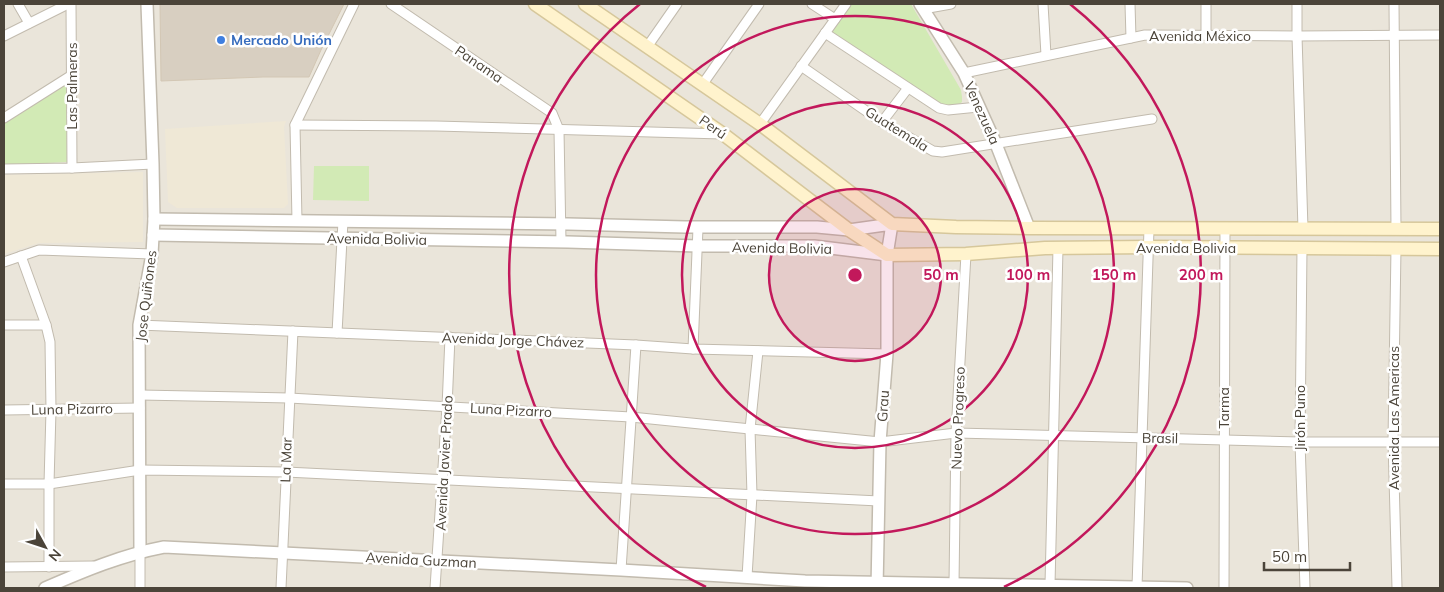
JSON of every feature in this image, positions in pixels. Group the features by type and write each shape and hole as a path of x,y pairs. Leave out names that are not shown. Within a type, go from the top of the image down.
{"main road":[{"name":"Perú","path":"535,4 723,134 848,230 888,255"},
{"name":"Perú","path":"590,5 647,47 760,124 892,224"},
{"name":"Avenida Bolivia","path":"892,224 956,228 1440,229"},
{"name":"Avenida Bolivia","path":"888,255 966,254 1058,248 1149,247 1440,249"}],"street":[{"path":"18,4 29,23"},
{"path":"4,36 70,4"},
{"name":"Las Palmeras","path":"70,4 72,168"},
{"name":"Jose Quiñones","path":"140,588 139,325 152,254 154,219 147,4"},
{"path":"297,221 295,125 354,4"},
{"name":"Panama","path":"391,4 552,113 559,130"},
{"path":"647,47 677,4"},
{"path":"702,85 759,4"},
{"path":"812,4 835,20"},
{"path":"760,124 846,4"},
{"path":"921,6 951,4"},
{"path":"1043,4 1046,55"},
{"path":"1130,4 1131,38"},
{"path":"1206,4 1206,35"},
{"path":"1297,4 1296,36 1303,229"},
{"path":"1394,4 1396,229"},
{"name":"Venezuela","path":"921,6 964,73 996,144 1029,228"},
{"path":"825,33 939,108 978,107"},
{"name":"Avenida México","path":"964,73 1145,35 1296,36 1440,34"},
{"name":"Guatemala","path":"801,66 882,122 932,151 942,152 1152,119"},
{"path":"4,118 72,75"},
{"path":"882,122 908,88"},
{"path":"295,125 436,126 723,134"},
{"path":"559,130 561,242"},
{"path":"4,169 153,164"},
{"name":"Avenida Bolivia","path":"154,219 561,224 698,228 817,227 848,230 892,224"},
{"path":"337,333 343,222"},
{"name":"Grau","path":"877,585 880,442 887,354 888,255 892,224"},
{"path":"693,349 698,228"},
{"name":"Tarma","path":"1224,588 1225,228"},
{"path":"1137,587 1149,229"},
{"name":"Avenida Bolivia","path":"153,235 698,246 814,246 888,255"},
{"path":"1050,585 1058,248"},
{"name":"Jirón Puno","path":"1302,248 1300,442 1305,588"},
{"name":"Avenida Las Americas","path":"1396,248 1393,441 1397,588"},
{"path":"4,262 39,250 152,254"},
{"name":"Nuevo Progreso","path":"954,584 956,432 966,254"},
{"path":"21,256 46,325 50,342 49,567"},
{"path":"4,326 46,325"},
{"name":"Avenida Jorge Chávez","path":"139,325 636,345 693,349 887,354"},
{"name":"La Mar","path":"281,588 293,331"},
{"name":"Avenida Javier Prado","path":"435,588 450,338"},
{"path":"621,570 636,345"},
{"path":"747,577 752,495 750,429 758,350"},
{"name":"Luna Pizarro","path":"140,396 289,398 631,417 880,442"},
{"name":"Luna Pizarro","path":"4,410 140,408"},
{"name":"Brasil","path":"880,442 956,432 1300,442 1440,442"},
{"path":"4,484 49,484 140,470 286,472 879,501"},
{"name":"Avenida Guzman","path":"45,588 96,566 140,552 164,548 747,577 804,584 1050,585 1187,588"},
{"path":"4,568 96,566"}],"shaded area":[{"path":"4,4 1440,4 1440,588 4,588"},
{"path":"286,121 284,127 288,204 284,208 177,208 168,202 165,129"},
{"path":"143,172 143,242 39,243 4,254 4,175"}],"green space":[{"path":"850,4 911,4 961,90 962,102 958,105 938,106 835,36 832,30"},
{"path":"68,83 68,162 4,165 4,124"},
{"path":"314,166 369,166 369,201 313,200"}],"building":[{"name":"Mercado Unión","path":"160,4 344,4 309,77 161,81"}],"place":[{"name":"Mercado Unión","path":"221,40"}]}
